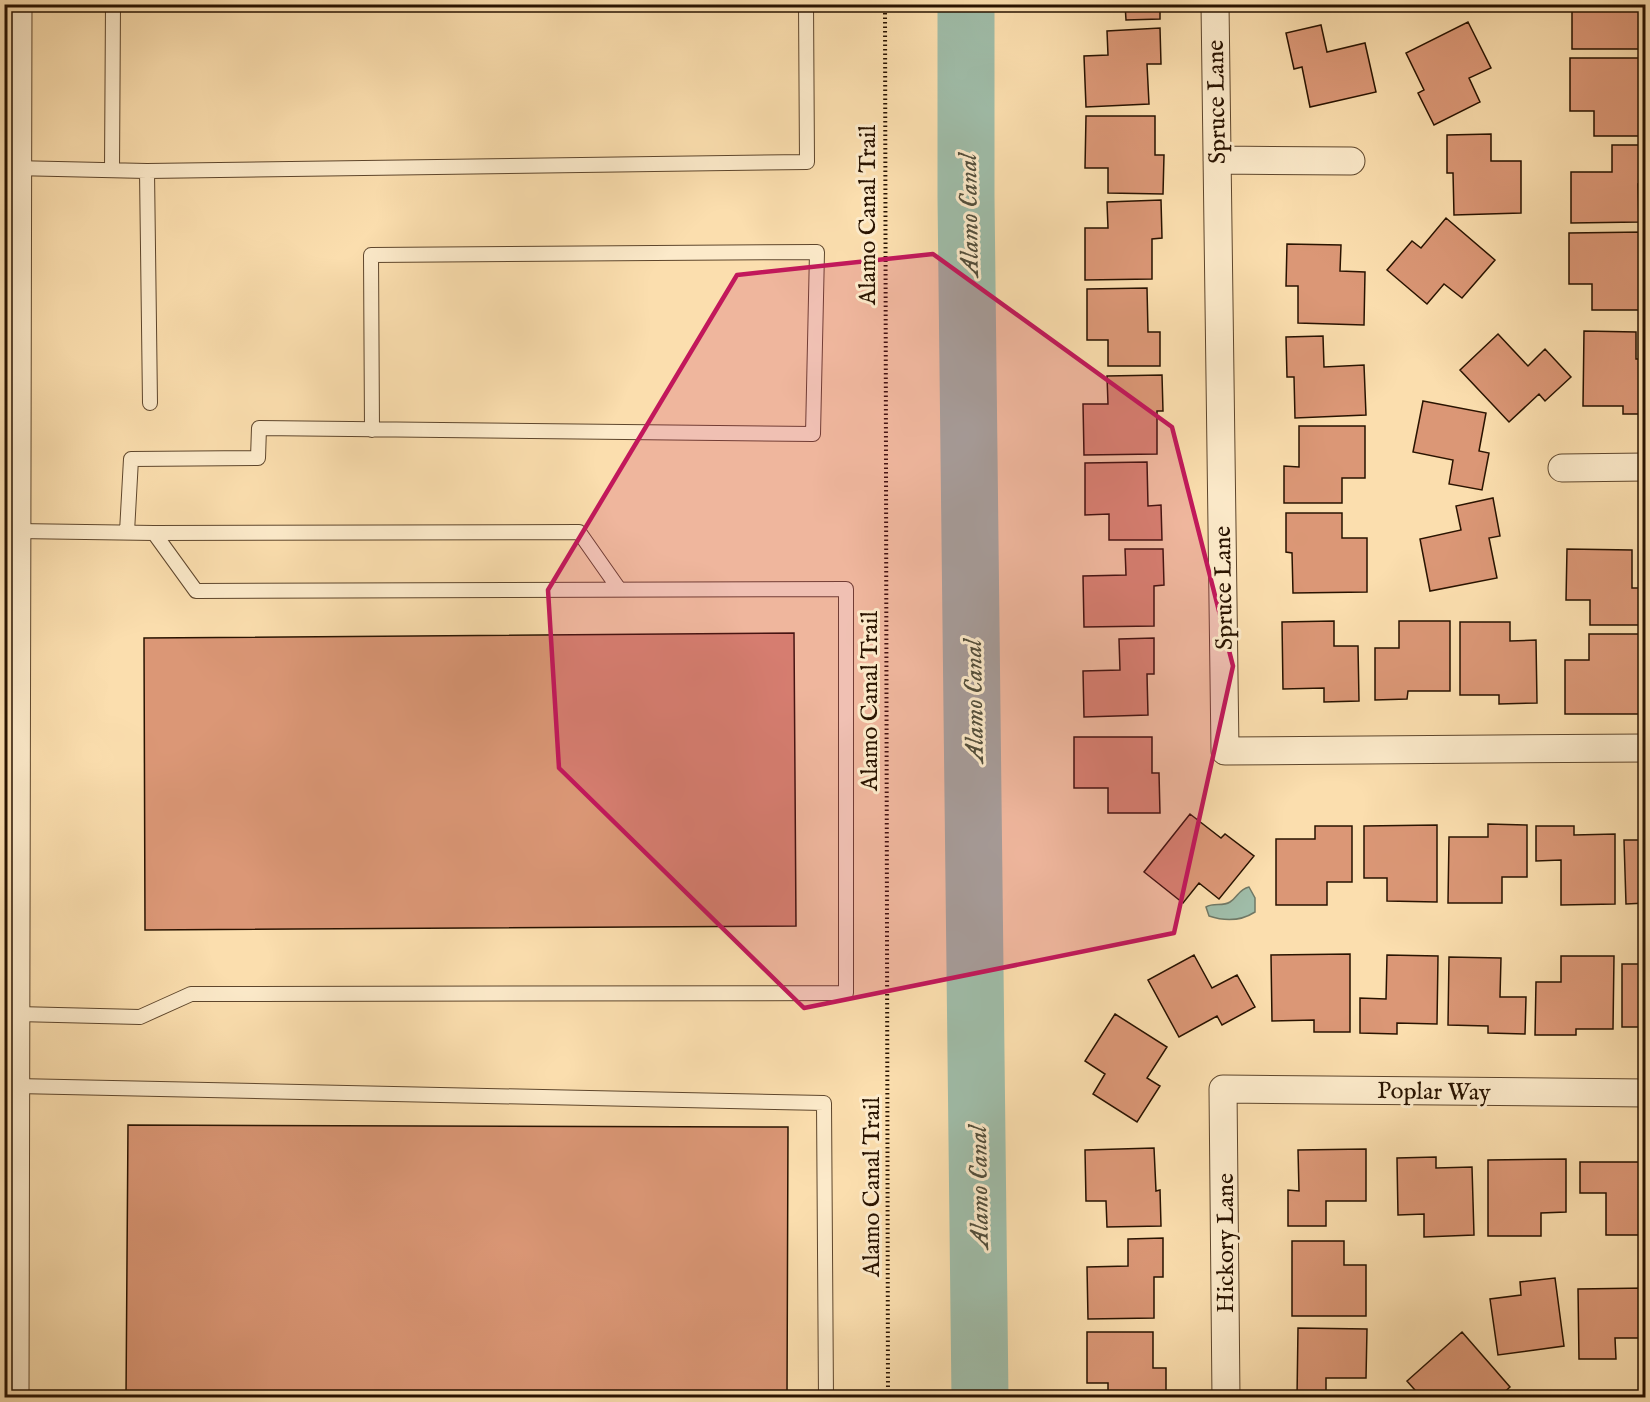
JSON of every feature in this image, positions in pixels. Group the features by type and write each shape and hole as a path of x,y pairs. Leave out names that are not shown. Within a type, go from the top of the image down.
{"street":[{"path":"15,1398 10,1174 16,1086 17,1014 11,803 17,531 11,168 18,4"},
{"name":"Spruce Lane","path":"1215,4 1225,751 1646,748"},
{"path":"1216,160 1351,161"},
{"path":"1562,468 1646,467"},
{"name":"Poplar Way","path":"1223,1089 1646,1094"},
{"name":"Hickory Lane","path":"1223,1089 1226,1398"}],"lane":[{"path":"112,170 113,4"},
{"path":"11,168 147,171 807,162 806,4"},
{"path":"147,171 150,403"},
{"path":"128,532 131,459 258,458 259,428 813,434 817,252 371,255 372,429"},
{"path":"17,531 579,532 619,590"},
{"path":"17,1014 140,1017 191,994 846,993 846,589 196,591 154,533"},
{"path":"16,1086 824,1103 825,1398"}],"path":[{"name":"Alamo Canal Trail","path":"885,4 888,1398"}],"highlighted area":[{"path":"933,254 1172,427 1233,666 1174,933 804,1008 559,768 548,590 737,275"}],"shaded area":[{"path":"1249,887 1255,898 1255,912 1232,919 1209,916 1206,907 1227,903 1243,889"}],"building":[{"path":"1125,4 1160,4 1160,19 1126,20"},
{"path":"1572,4 1646,4 1646,10 1642,10 1641,49 1572,49"},
{"path":"1468,22 1491,68 1469,78 1480,102 1434,125 1418,93 1424,90 1406,53"},
{"path":"1321,25 1327,52 1365,43 1376,92 1310,107 1302,67 1294,69 1286,33"},
{"path":"1160,28 1161,64 1147,64 1149,104 1086,107 1084,56 1108,55 1107,31"},
{"path":"1570,58 1642,58 1642,98 1646,98 1646,136 1594,136 1594,111 1570,111"},
{"path":"1086,116 1155,116 1155,155 1164,155 1163,194 1108,193 1108,168 1085,168"},
{"path":"1491,134 1491,161 1521,161 1521,213 1454,215 1453,173 1447,173 1447,135"},
{"path":"1612,145 1646,145 1646,184 1638,184 1639,222 1571,223 1571,172 1612,172"},
{"path":"1161,200 1162,238 1152,239 1152,279 1085,280 1085,228 1108,228 1107,202"},
{"path":"1446,218 1495,260 1462,298 1444,284 1427,304 1387,270 1412,241 1421,248"},
{"path":"1644,232 1645,310 1592,310 1592,284 1569,284 1569,233"},
{"path":"1287,244 1341,245 1340,271 1365,272 1364,325 1298,323 1298,286 1286,286"},
{"path":"1147,288 1148,332 1160,332 1160,366 1108,366 1108,340 1087,340 1087,289"},
{"path":"1584,331 1636,332 1636,359 1646,359 1646,414 1623,414 1623,406 1583,406"},
{"path":"1498,334 1528,366 1545,349 1571,377 1545,401 1539,394 1509,422 1460,370"},
{"path":"1323,336 1324,367 1364,365 1366,415 1295,418 1294,377 1287,377 1286,337"},
{"path":"1162,375 1163,411 1157,411 1157,454 1084,455 1083,404 1108,404 1107,376"},
{"path":"1423,401 1486,413 1479,451 1489,453 1482,490 1449,484 1453,460 1413,452"},
{"path":"1299,426 1365,426 1365,478 1342,478 1342,503 1284,503 1284,466 1299,467"},
{"path":"1147,462 1148,506 1161,505 1162,540 1109,540 1109,514 1085,515 1085,463"},
{"path":"1493,498 1500,536 1489,538 1497,578 1430,591 1420,539 1461,530 1456,506"},
{"path":"1286,513 1342,513 1342,538 1367,538 1367,592 1293,593 1292,553 1286,552"},
{"path":"1125,549 1163,549 1164,585 1154,586 1154,626 1084,627 1083,576 1126,575"},
{"path":"1567,549 1632,550 1632,588 1646,588 1645,625 1590,625 1590,600 1566,600"},
{"path":"1334,621 1334,646 1358,646 1359,701 1324,702 1324,688 1283,689 1282,622"},
{"path":"1399,621 1450,621 1450,691 1408,691 1407,699 1375,700 1375,648 1399,648"},
{"path":"1460,622 1510,622 1510,641 1536,640 1537,703 1499,704 1499,695 1460,695"},
{"path":"794,633 796,926 145,930 144,638"},
{"path":"1589,634 1646,634 1645,672 1640,673 1639,714 1565,714 1565,660 1589,660"},
{"path":"1154,638 1154,674 1147,674 1148,715 1084,717 1083,671 1120,670 1119,639"},
{"path":"1074,737 1152,737 1152,773 1159,773 1160,813 1108,813 1108,788 1074,788"},
{"path":"1190,814 1221,838 1225,834 1254,856 1219,899 1199,883 1183,903 1144,872"},
{"path":"1488,824 1527,825 1527,877 1502,877 1502,903 1448,903 1449,837 1488,837"},
{"path":"1437,825 1437,902 1387,901 1387,878 1364,878 1364,826"},
{"path":"1315,826 1352,826 1352,882 1327,882 1327,905 1276,905 1276,839 1315,839"},
{"path":"1536,826 1574,826 1574,835 1615,834 1615,904 1561,905 1561,860 1536,861"},
{"path":"1624,840 1646,840 1646,903 1626,904"},
{"path":"1350,954 1350,1032 1314,1032 1314,1020 1272,1021 1271,955"},
{"path":"1194,955 1212,988 1237,975 1255,1007 1222,1025 1217,1016 1179,1037 1148,980"},
{"path":"1387,955 1438,956 1437,1024 1397,1023 1397,1034 1360,1033 1360,998 1386,999"},
{"path":"1561,956 1614,956 1613,1029 1576,1029 1576,1035 1535,1035 1536,982 1561,982"},
{"path":"1449,957 1501,958 1500,997 1526,997 1525,1034 1488,1033 1488,1026 1448,1025"},
{"path":"1622,964 1646,964 1646,1027 1622,1027"},
{"path":"1115,1014 1167,1047 1147,1078 1160,1086 1137,1122 1093,1094 1105,1074 1085,1061"},
{"path":"128,1125 788,1127 787,1398 126,1398"},
{"path":"1154,1148 1156,1191 1160,1190 1161,1226 1107,1227 1106,1201 1086,1201 1085,1150"},
{"path":"1366,1149 1366,1201 1326,1201 1326,1226 1288,1226 1288,1190 1299,1191 1298,1150"},
{"path":"1436,1157 1436,1168 1472,1167 1474,1235 1424,1237 1424,1214 1398,1215 1397,1158"},
{"path":"1566,1159 1566,1212 1541,1213 1541,1236 1488,1236 1488,1160"},
{"path":"1580,1162 1646,1162 1646,1235 1606,1235 1606,1193 1580,1193"},
{"path":"1163,1238 1163,1277 1154,1277 1154,1318 1088,1319 1087,1267 1128,1266 1128,1239"},
{"path":"1292,1241 1344,1241 1344,1265 1366,1265 1366,1316 1292,1316"},
{"path":"1555,1278 1564,1346 1498,1355 1490,1299 1521,1295 1520,1282"},
{"path":"1646,1288 1646,1338 1615,1338 1616,1359 1579,1359 1578,1289"},
{"path":"1298,1328 1367,1329 1366,1378 1326,1378 1326,1398 1297,1398"},
{"path":"1087,1332 1153,1332 1153,1368 1166,1368 1166,1398 1108,1398 1108,1383 1087,1383"},
{"path":"1462,1332 1510,1387 1498,1398 1422,1398 1407,1381"}],"waterway":[{"name":"Alamo Canal","path":"966,4 966,197 980,1398"}]}
